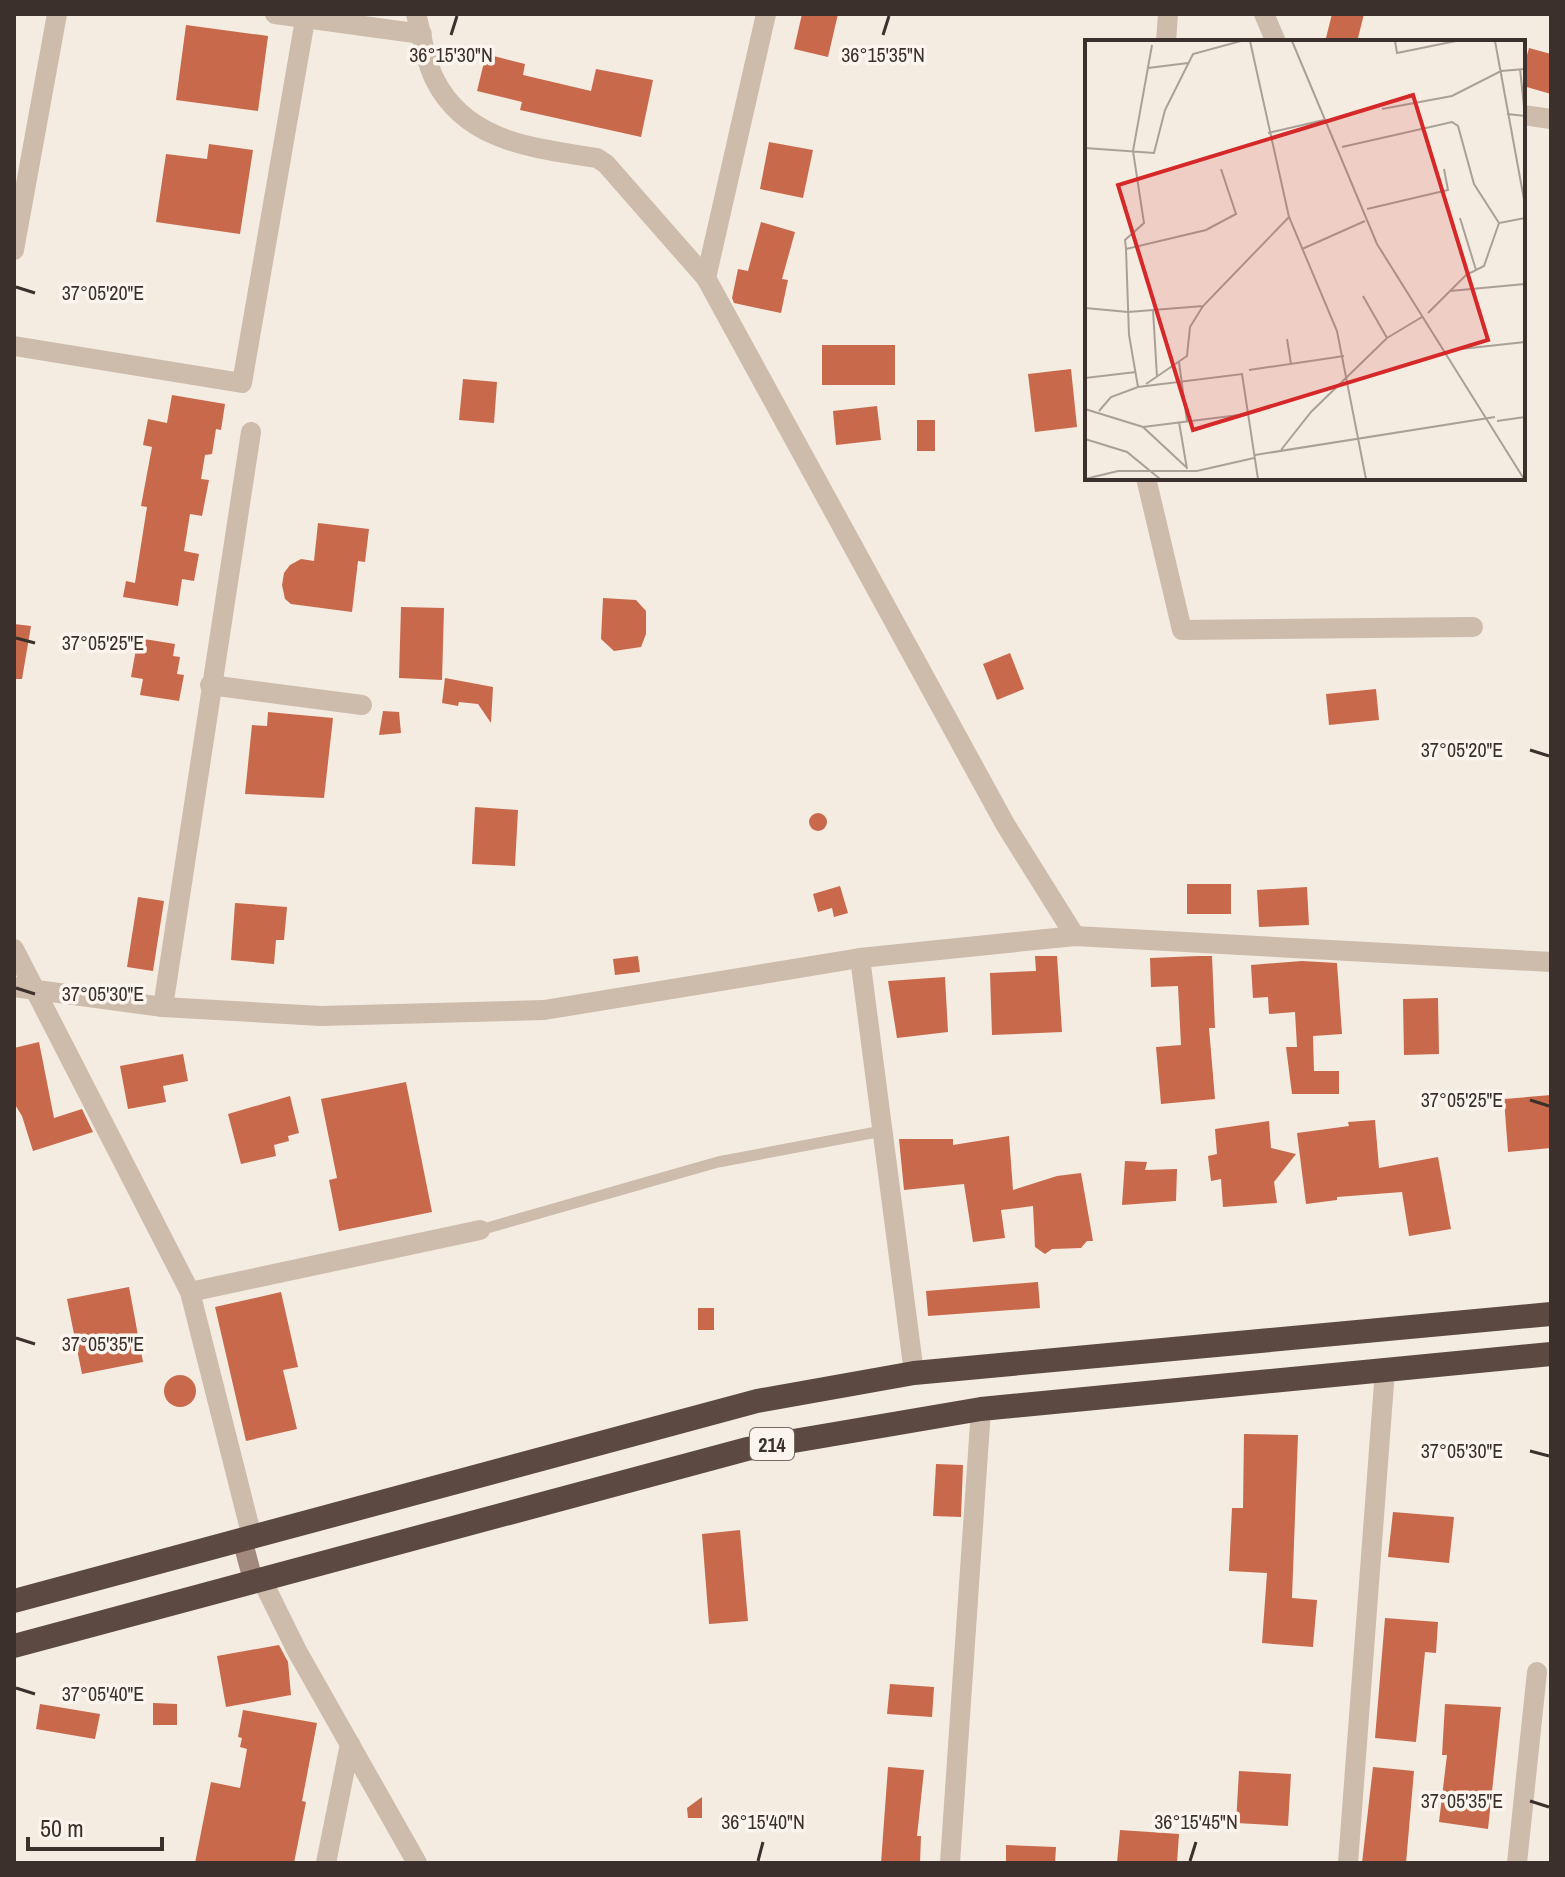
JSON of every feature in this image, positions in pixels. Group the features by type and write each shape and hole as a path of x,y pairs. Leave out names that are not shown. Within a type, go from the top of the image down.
{"highway":[{"name":"214","path":"14,1601 757,1401 914,1373 1551,1314"},
{"name":"214","path":"14,1646 747,1449 981,1409 1551,1354"}],"street":[{"path":"14,250 21,169 57,14"},
{"path":"275,14 422,34"},
{"path":"416,14 434,78 445,96 465,117 514,144 597,158 606,164 706,278 1005,824 1075,936"},
{"path":"706,278 766,14"},
{"path":"1166,40 1168,14"},
{"path":"1264,14 1275,40"},
{"path":"14,346 242,383 305,17"},
{"path":"1525,115 1551,119"},
{"path":"163,1007 251,432"},
{"path":"1146,480 1182,630 1473,627"},
{"path":"210,685 362,705"},
{"path":"24,989 163,1007 321,1016 544,1010 860,958 1075,936 1551,962"},
{"path":"14,949 24,989 190,1292 257,1579 417,1863"},
{"path":"860,958 914,1373"},
{"path":"190,1292 480,1230"},
{"path":"1348,1863 1385,1370"},
{"path":"950,1863 981,1409"},
{"path":"1517,1863 1537,1672"},
{"path":"326,1863 350,1744"}],"lane":[{"path":"480,1230 718,1162 882,1131"}],"building":[{"path":"802,14 838,14 828,57 794,49"},
{"path":"1332,14 1364,14 1358,40 1326,40"},
{"path":"186,25 268,36 258,111 176,100"},
{"path":"1529,48 1551,54 1551,94 1525,87 1525,63"},
{"path":"486,54 525,64 523,75 591,91 596,69 653,80 641,137 520,110 522,102 477,91"},
{"path":"769,142 813,150 803,198 760,189"},
{"path":"209,144 253,150 240,234 156,222 166,154 207,159"},
{"path":"761,222 795,232 782,279 788,280 781,313 734,303 732,298 738,269 748,271"},
{"path":"822,345 895,345 895,385 822,385"},
{"path":"1071,369 1077,427 1035,432 1028,374"},
{"path":"463,379 497,382 494,423 459,420"},
{"path":"172,395 225,404 221,430 216,429 212,454 205,455 201,479 209,480 202,516 190,514 184,551 199,554 194,581 182,579 178,606 123,597 126,581 135,583 147,507 141,506 152,447 143,445 148,419 167,423"},
{"path":"877,406 881,440 836,445 833,411"},
{"path":"917,420 935,420 935,451 917,451"},
{"path":"318,523 369,529 365,562 358,561 352,612 291,604 285,599 282,585 284,573 290,565 301,559 314,561"},
{"path":"603,598 636,600 646,611 646,634 641,647 614,651 601,639"},
{"path":"401,607 444,608 442,680 399,678"},
{"path":"14,624 31,626 22,679 14,679"},
{"path":"138,638 175,644 173,656 180,657 177,674 184,675 179,701 140,695 143,679 131,677"},
{"path":"1010,653 1024,689 997,700 983,664"},
{"path":"445,678 493,687 491,723 478,704 459,702 458,706 442,703"},
{"path":"1376,689 1379,720 1329,725 1326,694"},
{"path":"383,711 399,712 401,733 379,735"},
{"path":"268,712 333,718 324,798 245,794 252,725 267,726"},
{"path":"475,807 518,810 515,866 472,864"},
{"path":"814,813 822,813 827,822 825,829 814,831 809,826 809,818"},
{"path":"1187,884 1231,884 1231,914 1187,914"},
{"path":"840,886 848,913 834,917 832,908 818,912 813,894"},
{"path":"1307,887 1309,925 1259,927 1257,890"},
{"path":"138,897 164,901 153,971 127,967"},
{"path":"235,903 287,907 284,940 276,940 274,964 231,960"},
{"path":"638,956 640,972 615,975 613,959"},
{"path":"1035,956 1057,956 1062,1032 992,1035 990,973 1036,971"},
{"path":"1212,956 1215,1028 1209,1028 1215,1099 1161,1104 1156,1047 1181,1045 1178,986 1151,987 1150,958"},
{"path":"1302,961 1337,963 1342,1034 1313,1036 1314,1071 1339,1071 1339,1094 1292,1094 1286,1047 1297,1047 1295,1012 1269,1014 1268,997 1253,998 1251,965"},
{"path":"945,977 948,1032 897,1038 888,981"},
{"path":"1438,998 1439,1054 1404,1055 1403,999"},
{"path":"39,1042 54,1118 82,1109 93,1132 33,1151 22,1116 14,1103 14,1048"},
{"path":"183,1054 188,1081 163,1086 166,1102 128,1109 120,1066"},
{"path":"406,1082 432,1212 339,1231 329,1180 337,1178 321,1099"},
{"path":"1551,1095 1551,1148 1508,1152 1504,1099"},
{"path":"290,1096 299,1133 288,1136 289,1141 274,1145 276,1156 241,1164 228,1114"},
{"path":"1375,1120 1379,1168 1438,1157 1451,1229 1409,1236 1402,1192 1337,1197 1337,1200 1306,1204 1297,1133 1349,1126 1348,1122"},
{"path":"1269,1121 1271,1148 1296,1154 1274,1182 1277,1203 1223,1207 1221,1179 1211,1181 1208,1156 1217,1154 1215,1129"},
{"path":"1009,1136 1013,1190 1057,1176 1081,1173 1093,1241 1087,1241 1081,1248 1052,1249 1045,1254 1035,1247 1033,1206 1001,1210 1005,1238 973,1242 964,1184 904,1190 899,1139 953,1139 953,1145"},
{"path":"1125,1161 1147,1162 1145,1170 1177,1169 1176,1201 1122,1205"},
{"path":"1038,1282 1040,1308 928,1316 926,1291"},
{"path":"129,1287 143,1362 82,1374 67,1299"},
{"path":"281,1292 298,1367 283,1370 297,1429 246,1441 215,1307"},
{"path":"698,1308 714,1308 714,1330 698,1330"},
{"path":"180,1375 192,1379 196,1391 192,1403 180,1407 168,1403 164,1391 168,1379"},
{"path":"1244,1434 1298,1435 1292,1598 1317,1600 1313,1647 1262,1643 1267,1573 1229,1571 1232,1508 1243,1508"},
{"path":"936,1464 963,1465 961,1517 933,1516"},
{"path":"1393,1512 1454,1517 1449,1563 1388,1557"},
{"path":"740,1530 748,1621 709,1624 702,1534"},
{"path":"1385,1618 1438,1622 1436,1653 1425,1652 1416,1742 1375,1738"},
{"path":"279,1645 288,1662 291,1695 226,1707 217,1656"},
{"path":"890,1684 934,1687 932,1717 887,1714"},
{"path":"153,1703 177,1704 177,1725 153,1725"},
{"path":"40,1704 100,1714 95,1739 36,1729"},
{"path":"1445,1704 1501,1707 1488,1829 1439,1822 1447,1755 1442,1755"},
{"path":"243,1710 317,1723 294,1863 195,1863 211,1782 240,1788 247,1749 240,1747 242,1738 238,1737"},
{"path":"888,1767 924,1770 917,1836 921,1836 920,1863 881,1863"},
{"path":"1373,1767 1414,1771 1406,1863 1362,1863"},
{"path":"1239,1771 1291,1774 1288,1826 1236,1823"},
{"path":"702,1797 702,1818 688,1818 687,1808"},
{"path":"1120,1830 1179,1834 1177,1863 1117,1863"},
{"path":"1006,1845 1056,1847 1055,1863 1006,1863"}]}
